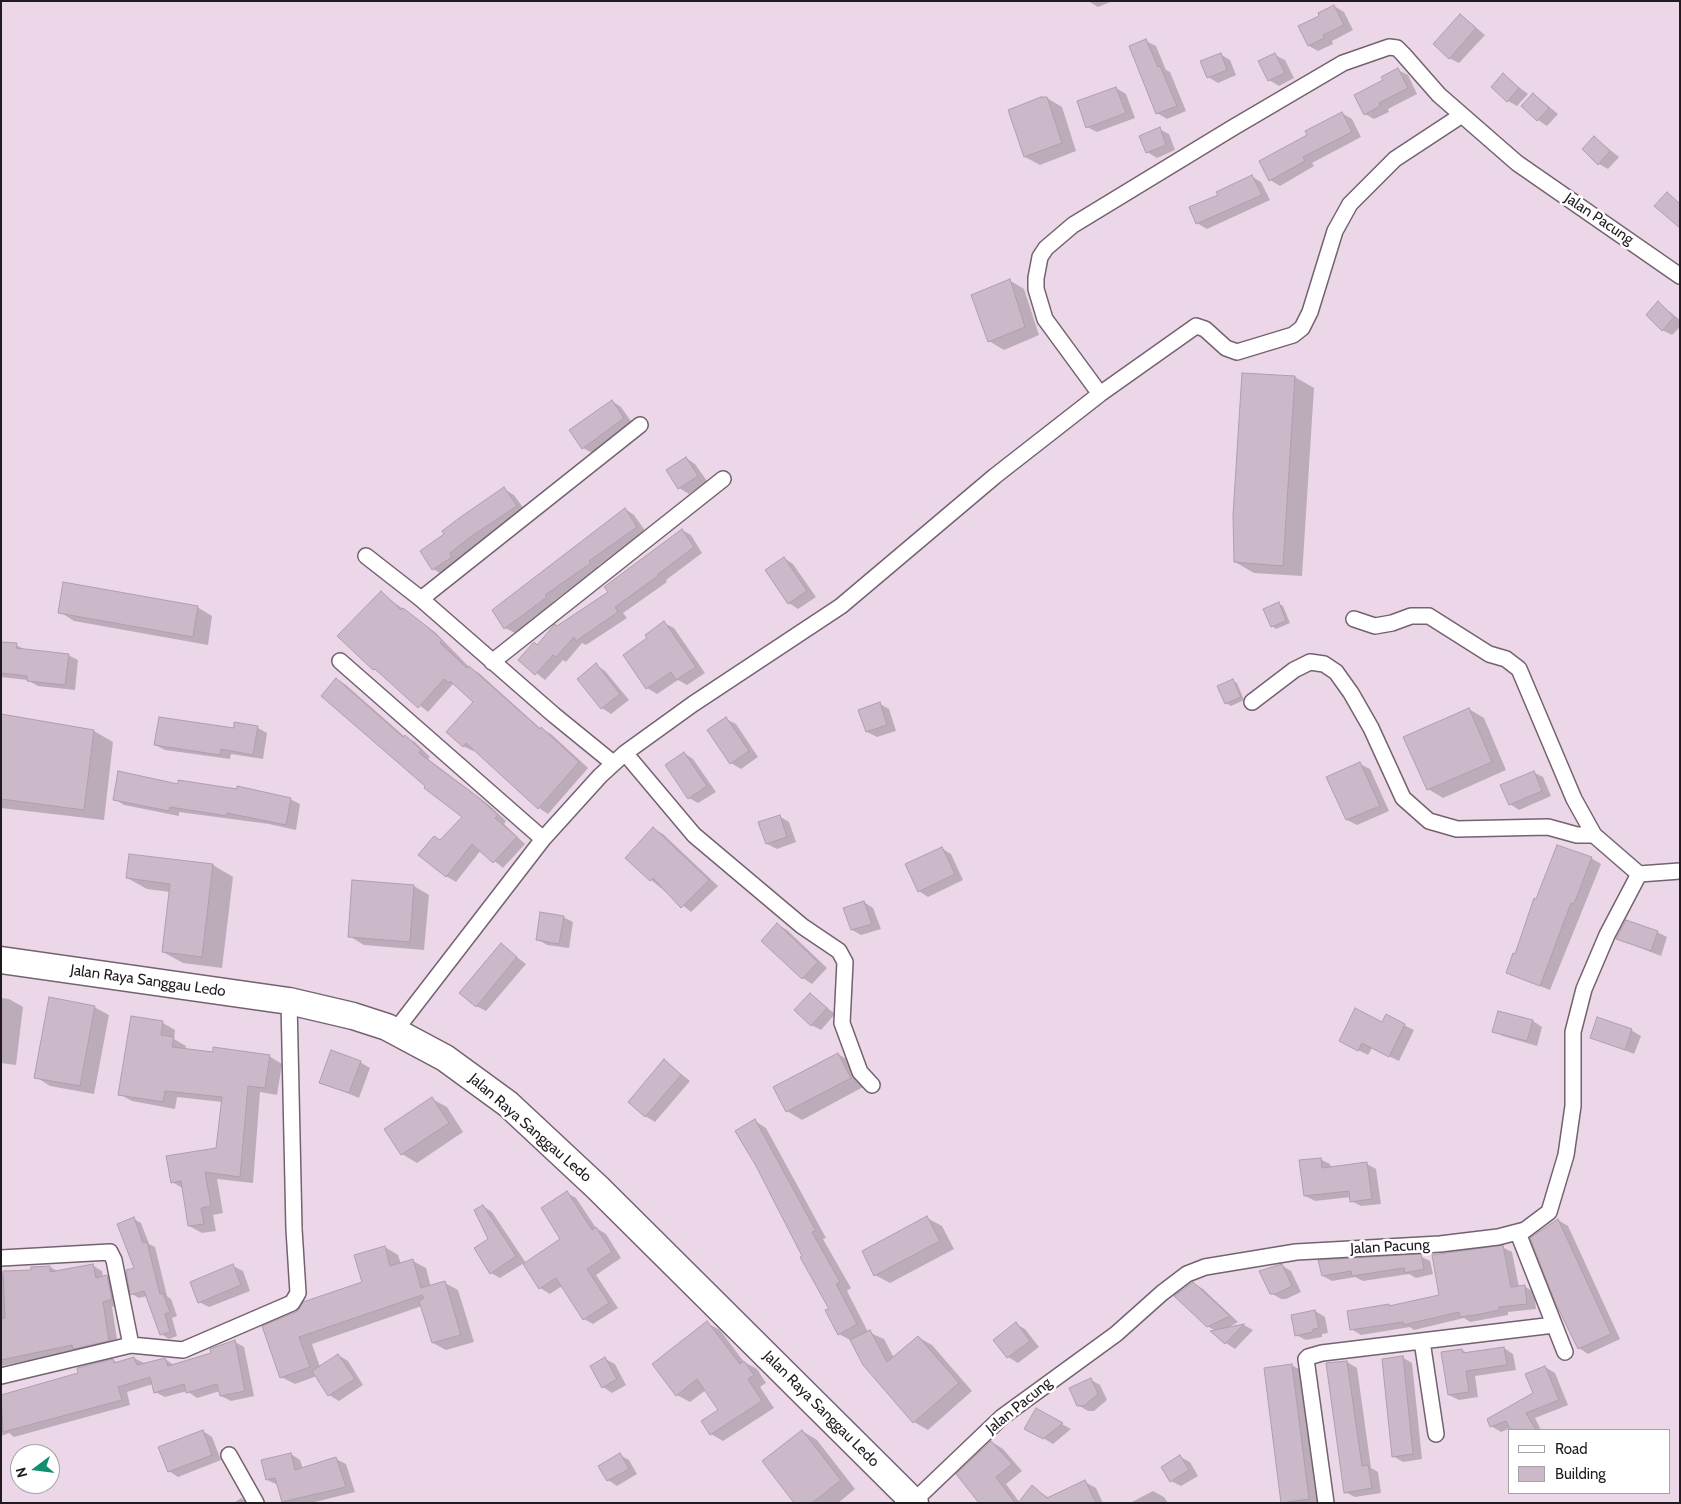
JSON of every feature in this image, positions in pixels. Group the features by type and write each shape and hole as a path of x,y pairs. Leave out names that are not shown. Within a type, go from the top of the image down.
{"highway":[{"name":"Jalan Raya Sanggau Ledo","path":"1,960 289,1001 353,1016 395,1031 463,1070 525,1119 700,1287 910,1501"}],"street":[{"name":"Jalan Pacung","path":"1100,394 1050,328 1036,289 1037,267 1040,257 1062,234 1234,126 1343,63 1389,47 1397,48 1439,95 1517,163 1680,276"},
{"path":"395,1031 543,839 613,763 693,704 841,606 995,476 1100,394 1196,326 1205,329 1226,348 1237,352 1293,334 1302,328 1310,312 1335,231 1350,204 1394,159 1462,115"},
{"path":"421,599 640,426"},
{"path":"492,662 722,479"},
{"path":"366,556 421,599 492,662 613,763"},
{"path":"1354,619 1375,626 1392,623 1411,616 1429,616 1489,654 1506,659 1518,669 1574,800 1594,835 1640,874 1680,871"},
{"path":"340,661 543,839"},
{"path":"1252,702 1294,670 1310,662 1324,664 1336,672 1351,693 1371,728 1403,798 1429,822 1457,829 1548,827 1576,835 1594,835"},
{"path":"625,753 694,836 794,920 839,951 845,962 842,1023 860,1072 872,1085"},
{"name":"Jalan Pacung","path":"910,1501 1002,1417 1116,1334 1162,1293 1187,1274 1205,1267 1296,1252 1440,1244 1518,1233 1549,1212 1566,1154 1573,1106 1573,1032 1579,1004 1607,936 1640,874"},
{"path":"1,1376 131,1345 176,1350 190,1348 292,1303 296,1298 298,1293 294,1229 289,1001"},
{"path":"1518,1233 1565,1352"},
{"path":"1,1258 110,1252 114,1260 131,1345"},
{"path":"1326,1503 1306,1359 1311,1355 1554,1325"},
{"path":"1422,1341 1436,1434"},
{"path":"229,1455 256,1503"}],"building":[{"path":"1334,5 1344,25 1323,35 1324,38 1308,46 1298,26 1319,16 1318,13"},
{"path":"1460,14 1476,28 1449,59 1433,44"},
{"path":"1146,39 1177,106 1156,114 1129,46"},
{"path":"1221,53 1227,70 1207,78 1200,61"},
{"path":"1275,53 1285,73 1268,81 1258,61"},
{"path":"1398,68 1408,88 1379,103 1380,106 1364,115 1354,95 1383,80 1381,77"},
{"path":"1503,73 1519,88 1507,102 1491,87"},
{"path":"1116,87 1126,113 1086,128 1077,101"},
{"path":"1533,93 1549,108 1537,121 1521,106"},
{"path":"1041,97 1047,97 1062,143 1024,157 1008,110"},
{"path":"1342,112 1352,132 1303,157 1305,161 1269,181 1259,161 1307,135 1305,131"},
{"path":"1160,127 1166,145 1146,153 1139,136"},
{"path":"1594,136 1610,151 1598,165 1582,149"},
{"path":"1252,175 1262,195 1196,224 1189,207 1218,195 1216,192"},
{"path":"1667,192 1680,204 1680,228 1654,206"},
{"path":"1010,279 1025,327 988,342 971,295"},
{"path":"1658,301 1674,317 1662,331 1646,315"},
{"path":"1242,373 1295,376 1283,566 1234,562 1233,515"},
{"path":"612,400 624,418 582,449 569,430"},
{"path":"686,457 698,476 678,489 666,470"},
{"path":"504,487 517,506 473,535 450,553 452,557 432,570 420,551 444,534 442,531"},
{"path":"625,508 637,527 589,561 591,563 545,595 547,597 504,629 492,610"},
{"path":"682,529 694,547 615,607 618,612 576,641 574,637 556,657 553,655 535,675 518,660 534,642 537,645 555,624 557,626 608,592 604,587"},
{"path":"784,557 807,591 788,604 765,570"},
{"path":"63,582 198,606 193,637 58,613"},
{"path":"381,591 401,610 403,608 425,625 442,640 440,643 467,668 469,666 579,762 538,809 466,743 463,747 446,732 473,702 450,681 449,683 444,679 418,708 337,636"},
{"path":"1279,602 1286,621 1271,627 1263,609"},
{"path":"664,621 696,667 676,680 671,672 646,689 623,655 647,638 645,635"},
{"path":"1,642 17,643 16,648 69,654 65,685 27,681 27,676 1,673"},
{"path":"596,663 620,694 601,709 577,679"},
{"path":"336,678 403,737 405,735 421,750 419,753 479,798 498,815 495,818 517,837 493,863 472,844 446,877 418,855 434,836 440,840 462,817 424,788 425,786 321,696"},
{"path":"1233,679 1241,697 1225,704 1217,686"},
{"path":"880,702 887,725 866,732 858,710"},
{"path":"1469,708 1492,762 1427,790 1403,737"},
{"path":"1,714 94,730 84,810 1,799"},
{"path":"159,717 234,728 234,722 258,726 253,755 221,749 220,755 154,745"},
{"path":"726,717 749,751 730,764 707,730"},
{"path":"684,752 707,786 688,799 665,765"},
{"path":"1360,762 1380,806 1346,820 1326,777"},
{"path":"118,771 178,784 178,780 237,789 237,786 291,798 286,825 227,813 227,816 170,807 169,811 113,800"},
{"path":"1534,771 1542,791 1509,805 1500,785"},
{"path":"780,815 787,837 766,844 758,822"},
{"path":"653,827 709,880 681,908 653,878 650,881 625,858"},
{"path":"1557,845 1592,857 1574,904 1571,903 1540,986 1506,973 1513,953 1515,954 1534,898 1536,899"},
{"path":"942,847 955,874 918,892 905,864"},
{"path":"129,854 213,864 202,957 162,952 170,884 126,878"},
{"path":"352,880 414,885 410,942 348,937"},
{"path":"864,901 872,924 851,930 843,908"},
{"path":"540,912 564,916 559,944 536,940"},
{"path":"1626,920 1658,931 1651,951 1616,939"},
{"path":"777,923 818,962 802,979 761,941"},
{"path":"501,943 517,957 476,1007 459,993"},
{"path":"810,993 827,1008 811,1026 794,1010"},
{"path":"49,997 95,1006 80,1086 34,1078"},
{"path":"1355,1008 1382,1022 1386,1014 1405,1024 1389,1057 1362,1043 1358,1051 1339,1041"},
{"path":"1498,1011 1533,1020 1527,1041 1492,1032"},
{"path":"131,1016 163,1021 161,1035 174,1037 172,1047 213,1052 213,1047 270,1055 265,1088 248,1086 240,1177 205,1172 211,1206 201,1208 204,1224 188,1226 181,1181 171,1183 166,1156 216,1148 222,1097 165,1091 163,1102 118,1095"},
{"path":"1597,1017 1632,1029 1625,1050 1590,1038"},
{"path":"331,1050 361,1061 349,1093 319,1083"},
{"path":"838,1053 851,1078 786,1112 773,1087"},
{"path":"664,1059 681,1075 645,1117 628,1102"},
{"path":"432,1097 449,1123 401,1155 384,1129"},
{"path":"755,1119 816,1231 812,1232 840,1282 836,1284 857,1324 838,1335 825,1310 829,1309 800,1257 802,1256 756,1166 735,1131"},
{"path":"1321,1158 1322,1168 1367,1162 1372,1199 1350,1202 1349,1191 1304,1196 1299,1160"},
{"path":"567,1191 592,1230 596,1227 612,1252 587,1269 609,1303 583,1320 556,1278 539,1289 523,1264 560,1239 541,1208"},
{"path":"483,1205 516,1256 490,1274 474,1248 488,1239 474,1210"},
{"path":"927,1216 940,1241 874,1276 862,1251"},
{"path":"134,1217 143,1243 147,1242 160,1294 163,1293 170,1312 165,1314 170,1332 160,1335 144,1291 130,1295 126,1270 134,1268 117,1224"},
{"path":"1558,1219 1611,1334 1578,1349 1555,1302 1530,1238"},
{"path":"1503,1245 1511,1287 1525,1285 1527,1304 1499,1307 1499,1310 1481,1314 1460,1317 1459,1312 1403,1325 1403,1322 1350,1330 1347,1311 1389,1304 1389,1306 1439,1295 1432,1255"},
{"path":"385,1246 390,1266 413,1259 421,1288 445,1281 461,1335 432,1343 419,1301 424,1298 422,1295 299,1337 310,1367 280,1378 262,1326 298,1311 303,1302 362,1282 354,1255"},
{"path":"1421,1254 1424,1269 1405,1273 1404,1268 1352,1276 1351,1271 1322,1276 1318,1260"},
{"path":"93,1264 96,1278 107,1275 112,1299 103,1302 109,1341 73,1349 72,1345 1,1360 1,1319 5,1318 3,1271 31,1270 31,1267 50,1266 50,1272"},
{"path":"233,1264 241,1285 198,1303 190,1282"},
{"path":"1282,1264 1292,1286 1276,1294 1270,1294 1259,1271"},
{"path":"1193,1282 1230,1316 1207,1327 1174,1296"},
{"path":"1315,1310 1319,1328 1313,1329 1313,1332 1295,1336 1291,1315"},
{"path":"707,1321 740,1364 744,1361 754,1375 748,1379 762,1401 710,1435 701,1421 718,1410 697,1379 676,1396 652,1364"},
{"path":"1016,1322 1030,1341 1007,1358 993,1340"},
{"path":"1244,1324 1225,1344 1210,1331"},
{"path":"870,1330 887,1362 918,1336 959,1383 913,1423 863,1365 850,1340"},
{"path":"235,1340 245,1391 220,1396 217,1384 186,1393 184,1384 154,1393 150,1377 118,1387 122,1400 3,1432 1,1395 78,1373 77,1368 113,1359 114,1363 134,1357 137,1365 165,1358 168,1366 211,1353 210,1349"},
{"path":"1504,1347 1507,1365 1466,1371 1469,1392 1448,1395 1441,1352 1462,1349 1463,1353"},
{"path":"338,1354 355,1379 328,1396 312,1371"},
{"path":"1403,1356 1413,1454 1392,1457 1382,1359"},
{"path":"605,1357 617,1379 602,1388 590,1366"},
{"path":"1347,1361 1362,1466 1368,1465 1372,1488 1344,1493 1326,1363"},
{"path":"1292,1364 1309,1499 1281,1503 1264,1368"},
{"path":"1545,1366 1559,1400 1526,1413 1535,1429 1510,1429 1506,1421 1490,1427 1487,1419 1533,1393 1525,1374"},
{"path":"1091,1378 1098,1394 1084,1406 1077,1406 1069,1388"},
{"path":"1036,1408 1063,1423 1043,1439 1024,1429"},
{"path":"203,1430 212,1455 168,1472 158,1447"},
{"path":"802,1430 841,1480 812,1503 794,1503 762,1461"},
{"path":"991,1441 1012,1464 996,1477 1015,1503 979,1503 956,1474"},
{"path":"291,1453 295,1470 336,1457 346,1487 282,1502 275,1478 266,1480 261,1460"},
{"path":"620,1453 629,1469 607,1481 598,1466"},
{"path":"1180,1455 1189,1470 1170,1482 1161,1467"},
{"path":"1085,1480 1096,1503 1018,1503 1032,1485 1047,1498"}]}
